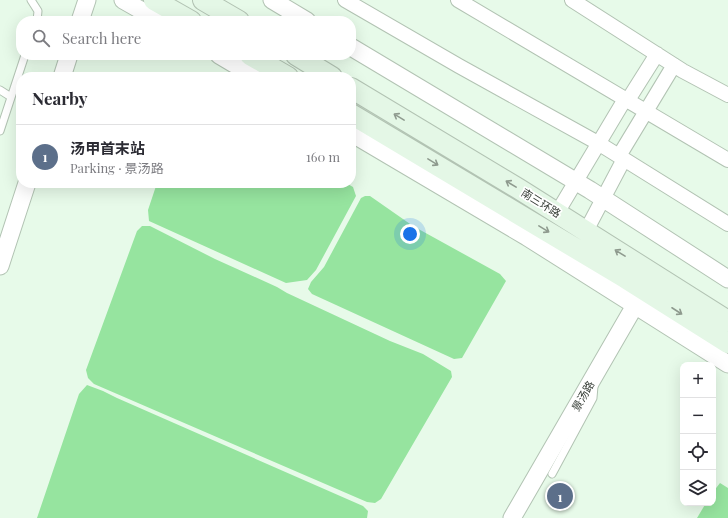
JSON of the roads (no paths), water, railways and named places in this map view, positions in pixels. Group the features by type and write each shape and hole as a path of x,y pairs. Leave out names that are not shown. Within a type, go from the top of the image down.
{"main road":[{"path":"154,0 182,16"},
{"path":"203,0 230,16"},
{"path":"259,60 279,72"},
{"path":"304,60 324,72"},
{"name":"南三环路","path":"356,91 586,231 644,289 728,321"},
{"name":"南三环路","path":"356,117 644,289 728,344"}],"street":[{"path":"82,16 87,0"},
{"path":"123,0 151,16"},
{"path":"272,0 299,16"},
{"path":"345,0 466,70 598,143 728,224"},
{"path":"458,0 728,160"},
{"path":"572,0 674,65 728,95"},
{"path":"356,50 576,181 728,279"},
{"path":"557,213 598,143 657,54"},
{"path":"64,72 67,60"},
{"path":"227,60 248,72"},
{"path":"586,231 646,111 674,65"},
{"path":"356,136 527,237 644,289 728,364"},
{"path":"0,266 25,188"},
{"name":"景汤路","path":"512,518 644,289"}],"lane":[{"path":"31,0 38,11 38,16"},
{"path":"20,72 23,60"},
{"path":"0,131 16,84"},
{"path":"0,90 12,97"},
{"path":"552,474 592,398 595,376"}],"place":[{"name":"汤甲首末站","path":"560,496"}]}
